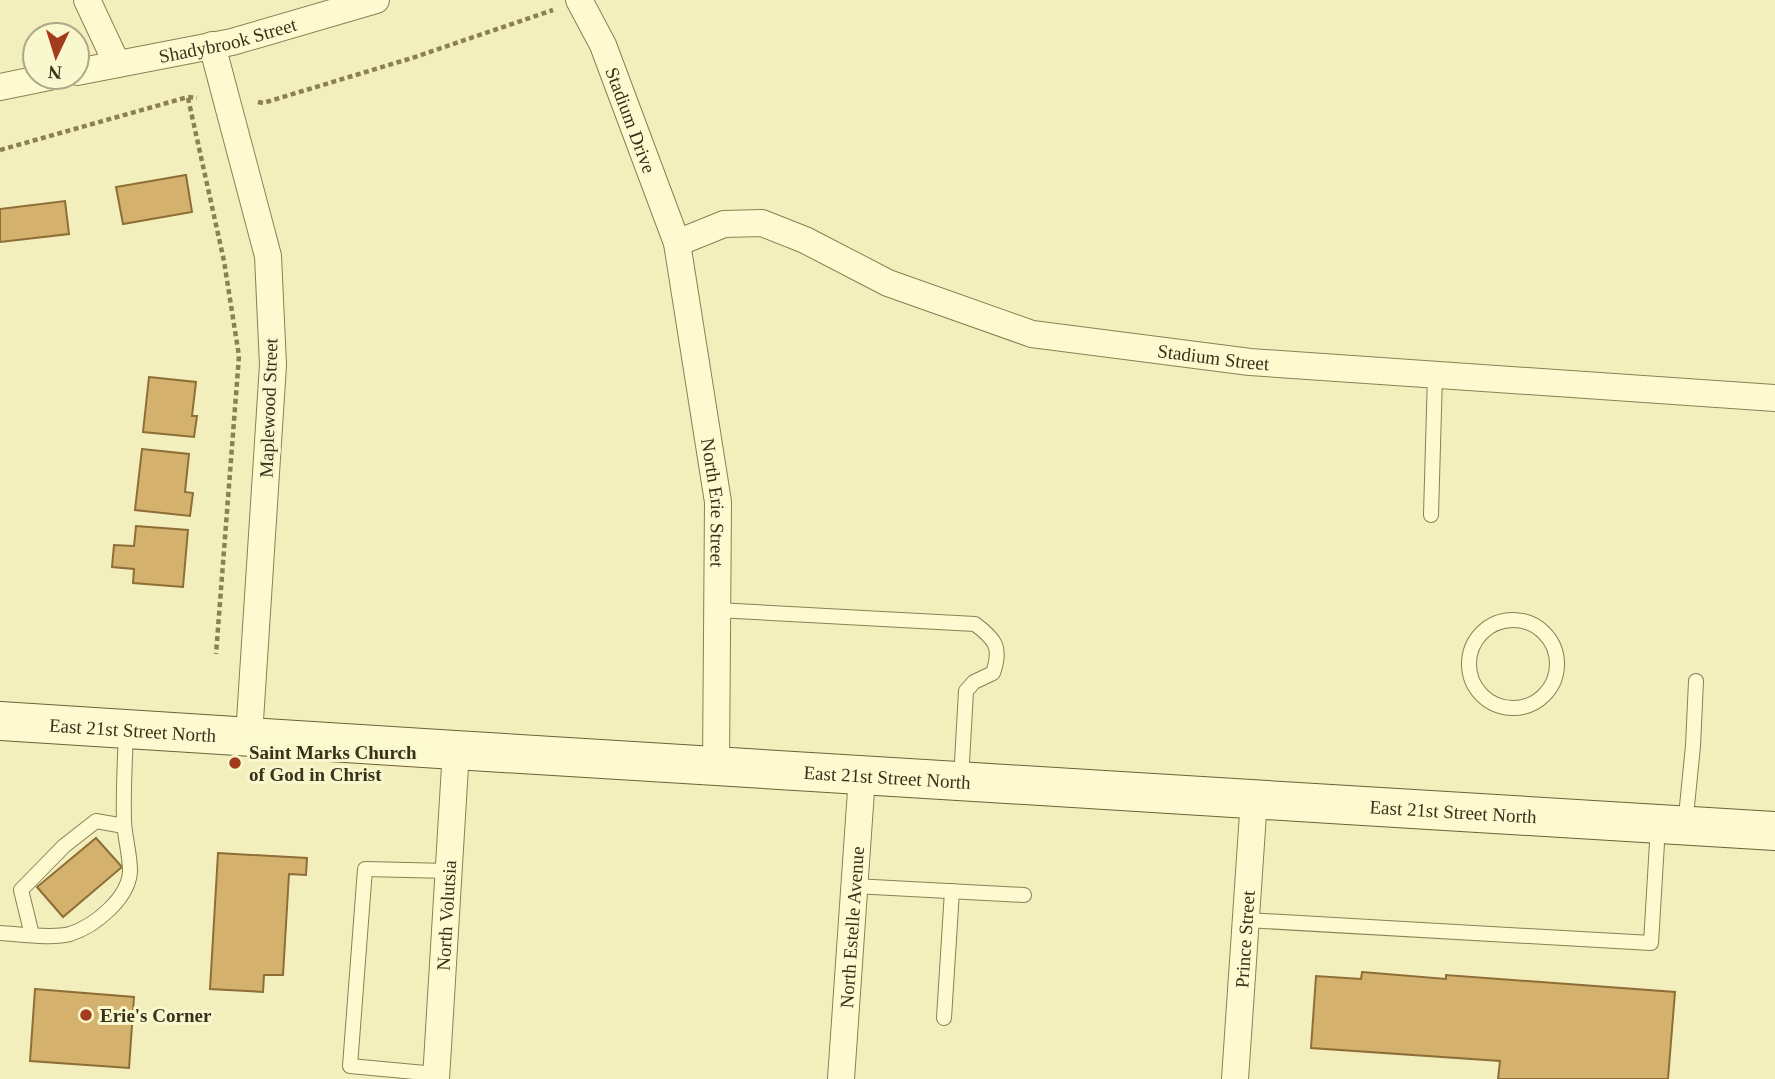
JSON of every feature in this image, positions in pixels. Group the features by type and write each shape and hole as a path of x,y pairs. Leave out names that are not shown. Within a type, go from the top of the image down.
{"main road":[{"name":"East 21st Street North","path":"0,721 1775,831"}],"street":[{"path":"87,0 117,64"},
{"name":"Shadybrook Street","path":"91,69 232,42 376,0"},
{"name":"Stadium Drive","path":"580,1 603,45 677,243"},
{"name":"Maplewood Street","path":"212,45 268,256 273,365 248,736"},
{"path":"0,87 21,83"},
{"name":"Stadium Street","path":"677,243 724,224 762,223 805,240 888,283 1032,334 1250,362 1775,398"},
{"name":"North Erie Street","path":"677,243 718,502 716,767"},
{"name":"North Volutsia","path":"436,1077 457,750"},
{"name":"North Estelle Avenue","path":"841,1079 862,776"},
{"name":"Prince Street","path":"1235,1079 1254,799"}],"lane":[{"path":"1431,515 1435,375"},
{"path":"717,610 975,624 992,636 997,648 997,662 993,673 974,682 966,691 961,782"},
{"path":"1511,620 1526,621 1539,628 1549,638 1556,652 1557,671 1554,680 1546,693 1535,702 1522,707 1493,703 1482,695 1469,669 1475,641 1484,630 1511,620"},
{"path":"1246,920 1651,943 1672,825 1693,746 1696,681"},
{"path":"0,933 68,934 84,928 115,905 126,889 130,871 124,826 126,730"},
{"path":"32,935 22,890 64,846 96,821 124,826"},
{"path":"436,1077 350,1066 365,869 449,871"},
{"path":"854,886 1024,895"},
{"path":"944,1018 953,891"}],"path":[{"path":"0,150 188,97 263,103 412,58 580,1"},
{"path":"188,97 224,261 239,356 216,654"}],"building":[{"path":"186,175 192,212 123,224 116,187"},
{"path":"65,201 69,234 0,242 0,209"},
{"path":"149,377 196,382 192,416 197,416 194,437 143,432"},
{"path":"142,449 189,454 185,492 193,493 190,516 135,510"},
{"path":"136,526 188,530 183,587 133,583 134,569 112,567 114,545 134,546"},
{"path":"96,838 122,867 63,917 37,887"},
{"path":"218,853 307,858 306,875 289,874 283,975 264,975 263,992 210,989"},
{"path":"1362,972 1446,979 1446,975 1675,992 1668,1079 1498,1079 1500,1061 1311,1048 1316,976 1361,979"},
{"path":"35,989 134,997 129,1068 30,1061"}],"place":[{"name":"Saint Marks Church of God in Christ","path":"235,763"},
{"name":"Erie's Corner","path":"86,1015"}]}
